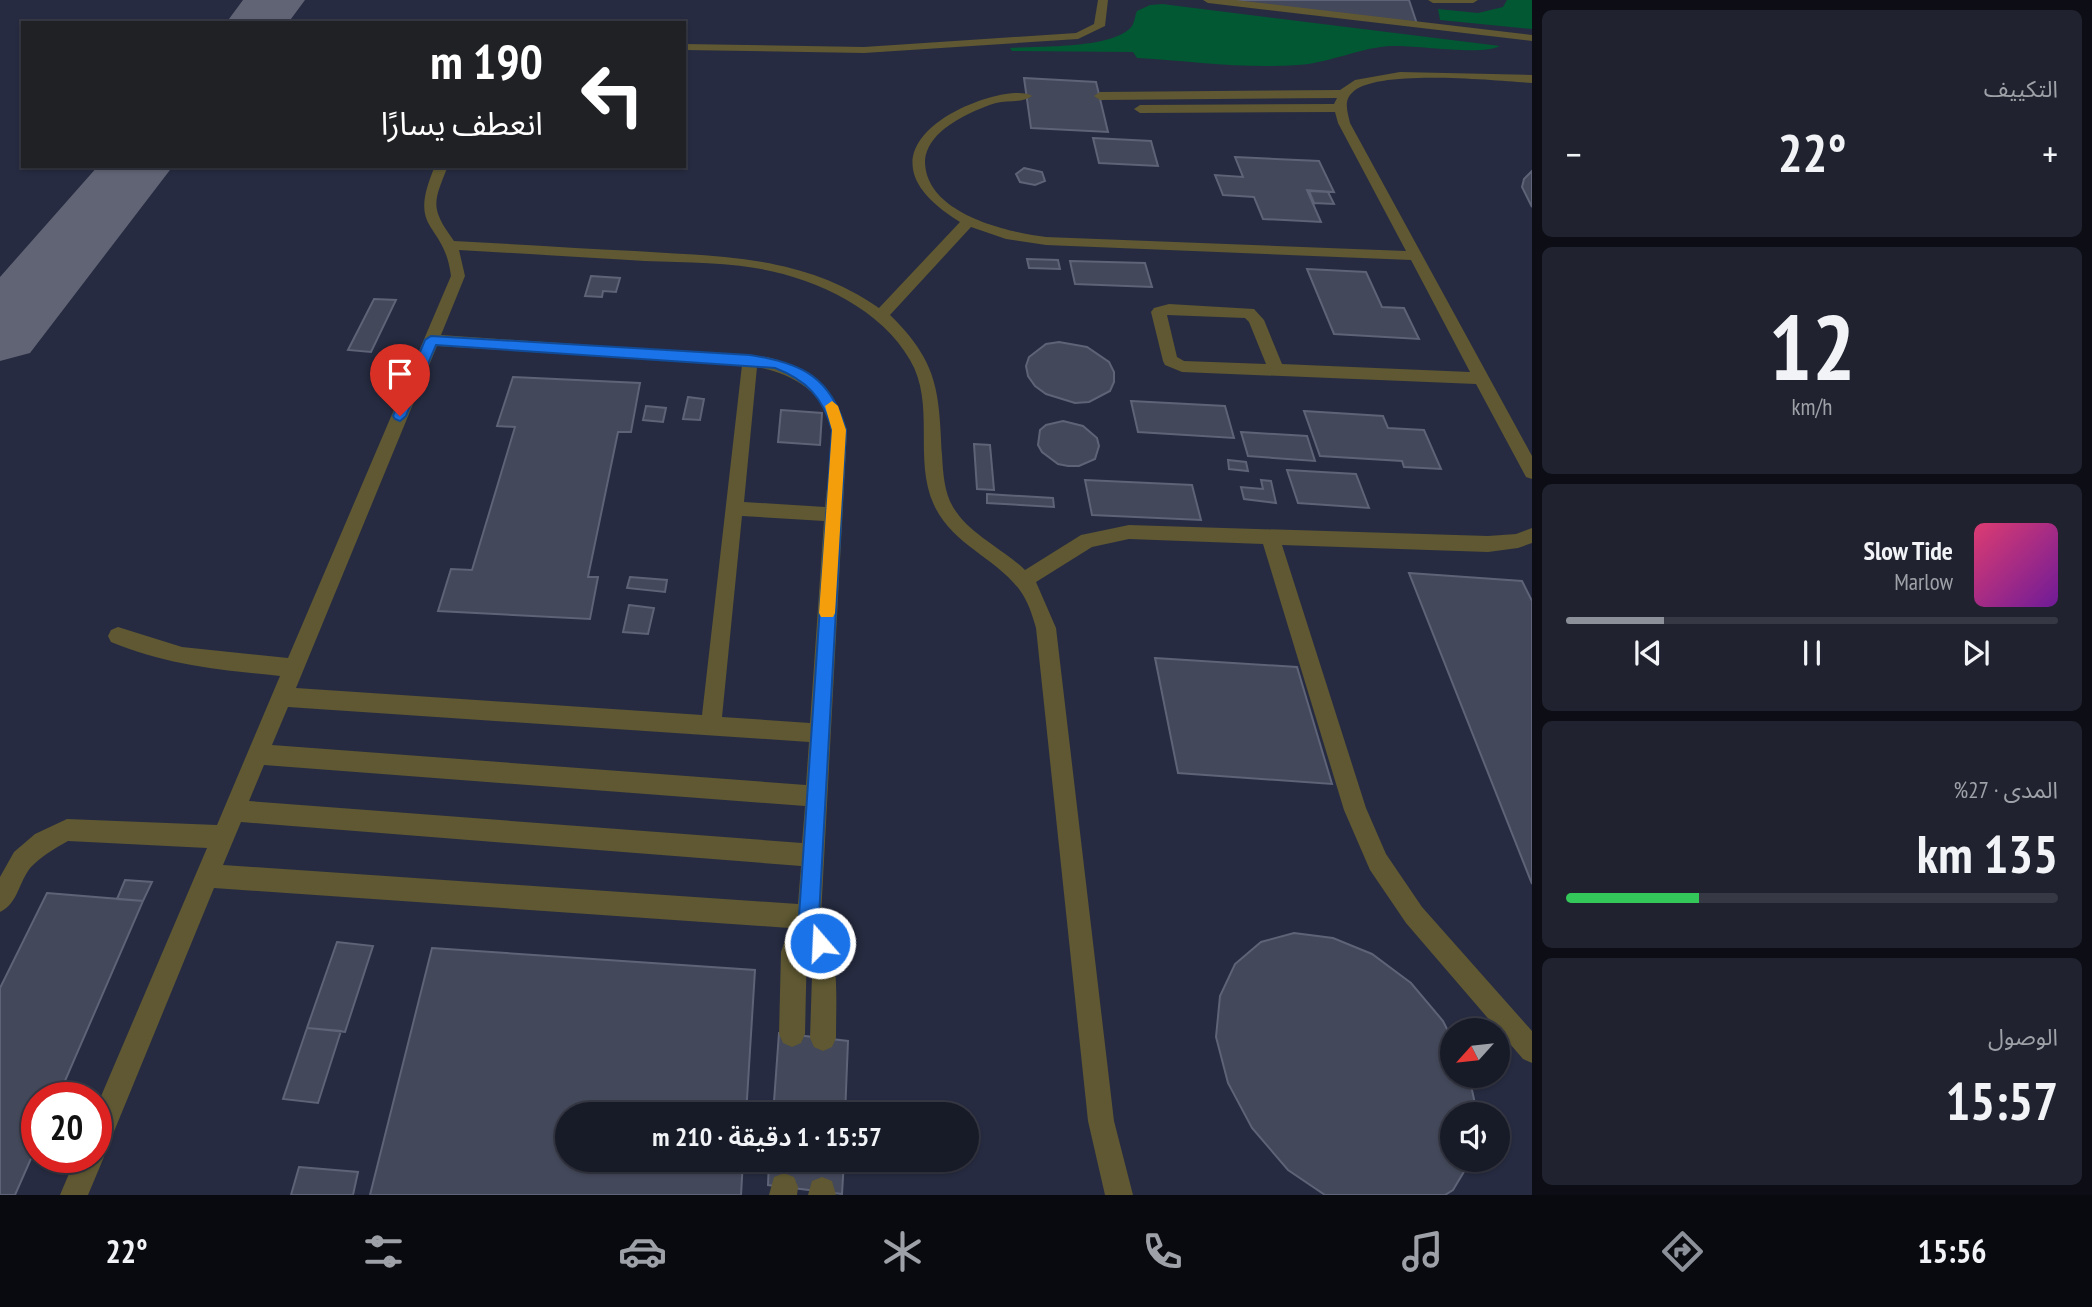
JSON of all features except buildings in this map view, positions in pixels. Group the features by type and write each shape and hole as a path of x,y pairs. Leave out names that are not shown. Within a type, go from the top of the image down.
{"lane":[{"path":"686,47 864,50 1078,36 1099,26 1103,0"},
{"path":"1208,0 1532,38"},
{"path":"1433,0 1473,0"},
{"path":"1532,79 1390,75 1359,83 1344,94 1339,108 1344,123 1532,472"},
{"path":"1100,96 1344,94"},
{"path":"1027,102 964,112 940,124 923,141 918,168 923,182 934,196 969,222 1019,238 1046,241 1415,256"},
{"path":"1103,109 1339,108"},
{"path":"112,1103 458,276 458,258 452,244 434,225 427,203 441,168"},
{"path":"880,316 969,222"},
{"path":"452,244 755,263 822,282 853,297 880,316 902,338 919,363 929,388 937,492 946,512 959,528 1024,580 1038,604 1046,628 1101,1121 1119,1195"},
{"path":"1277,371 1256,320 1249,313 1169,309 1160,312 1169,356 1176,364 1277,371 1481,378"},
{"path":"431,340 750,360 777,364 799,372 820,389 833,408 839,430 818,733 809,916 796,939 793,952 792,1034"},
{"path":"711,725 750,360"},
{"path":"734,508 834,516"},
{"path":"1024,580 1071,549 1108,535 1129,532 1488,544 1518,541 1532,535"},
{"path":"1269,536 1355,810 1378,862 1414,915 1532,1050"},
{"path":"118,636 153,651 294,668"},
{"path":"282,696 818,733"},
{"path":"258,754 815,796"},
{"path":"234,811 812,855"},
{"path":"0,900 22,860 43,842 67,830 223,837"},
{"path":"207,876 809,916"},
{"path":"809,916 816,929 823,956 823,1038"},
{"path":"74,1195 83,1173"}],"shaded area":[{"path":"0,0 1532,0 1532,1195 0,1195"}],"green space":[{"path":"1507,0 1532,0 1532,29 1440,20 1438,9 1478,13 1503,7"},
{"path":"1163,4 1500,46 1479,50 1381,47 1310,64 1278,66 1137,58 1133,52 1012,51 1010,48 1075,45 1110,39 1132,26 1137,11 1150,5"}],"taxiway":[{"path":"258,21 275,0"},
{"path":"0,332 135,168"}],"slow traffic":[{"path":"827,613 839,430 832,406"}],"route":[{"path":"400,416 431,340 750,360 777,364 799,372 820,389 833,408 839,430 818,733 809,916 820,943"}]}
